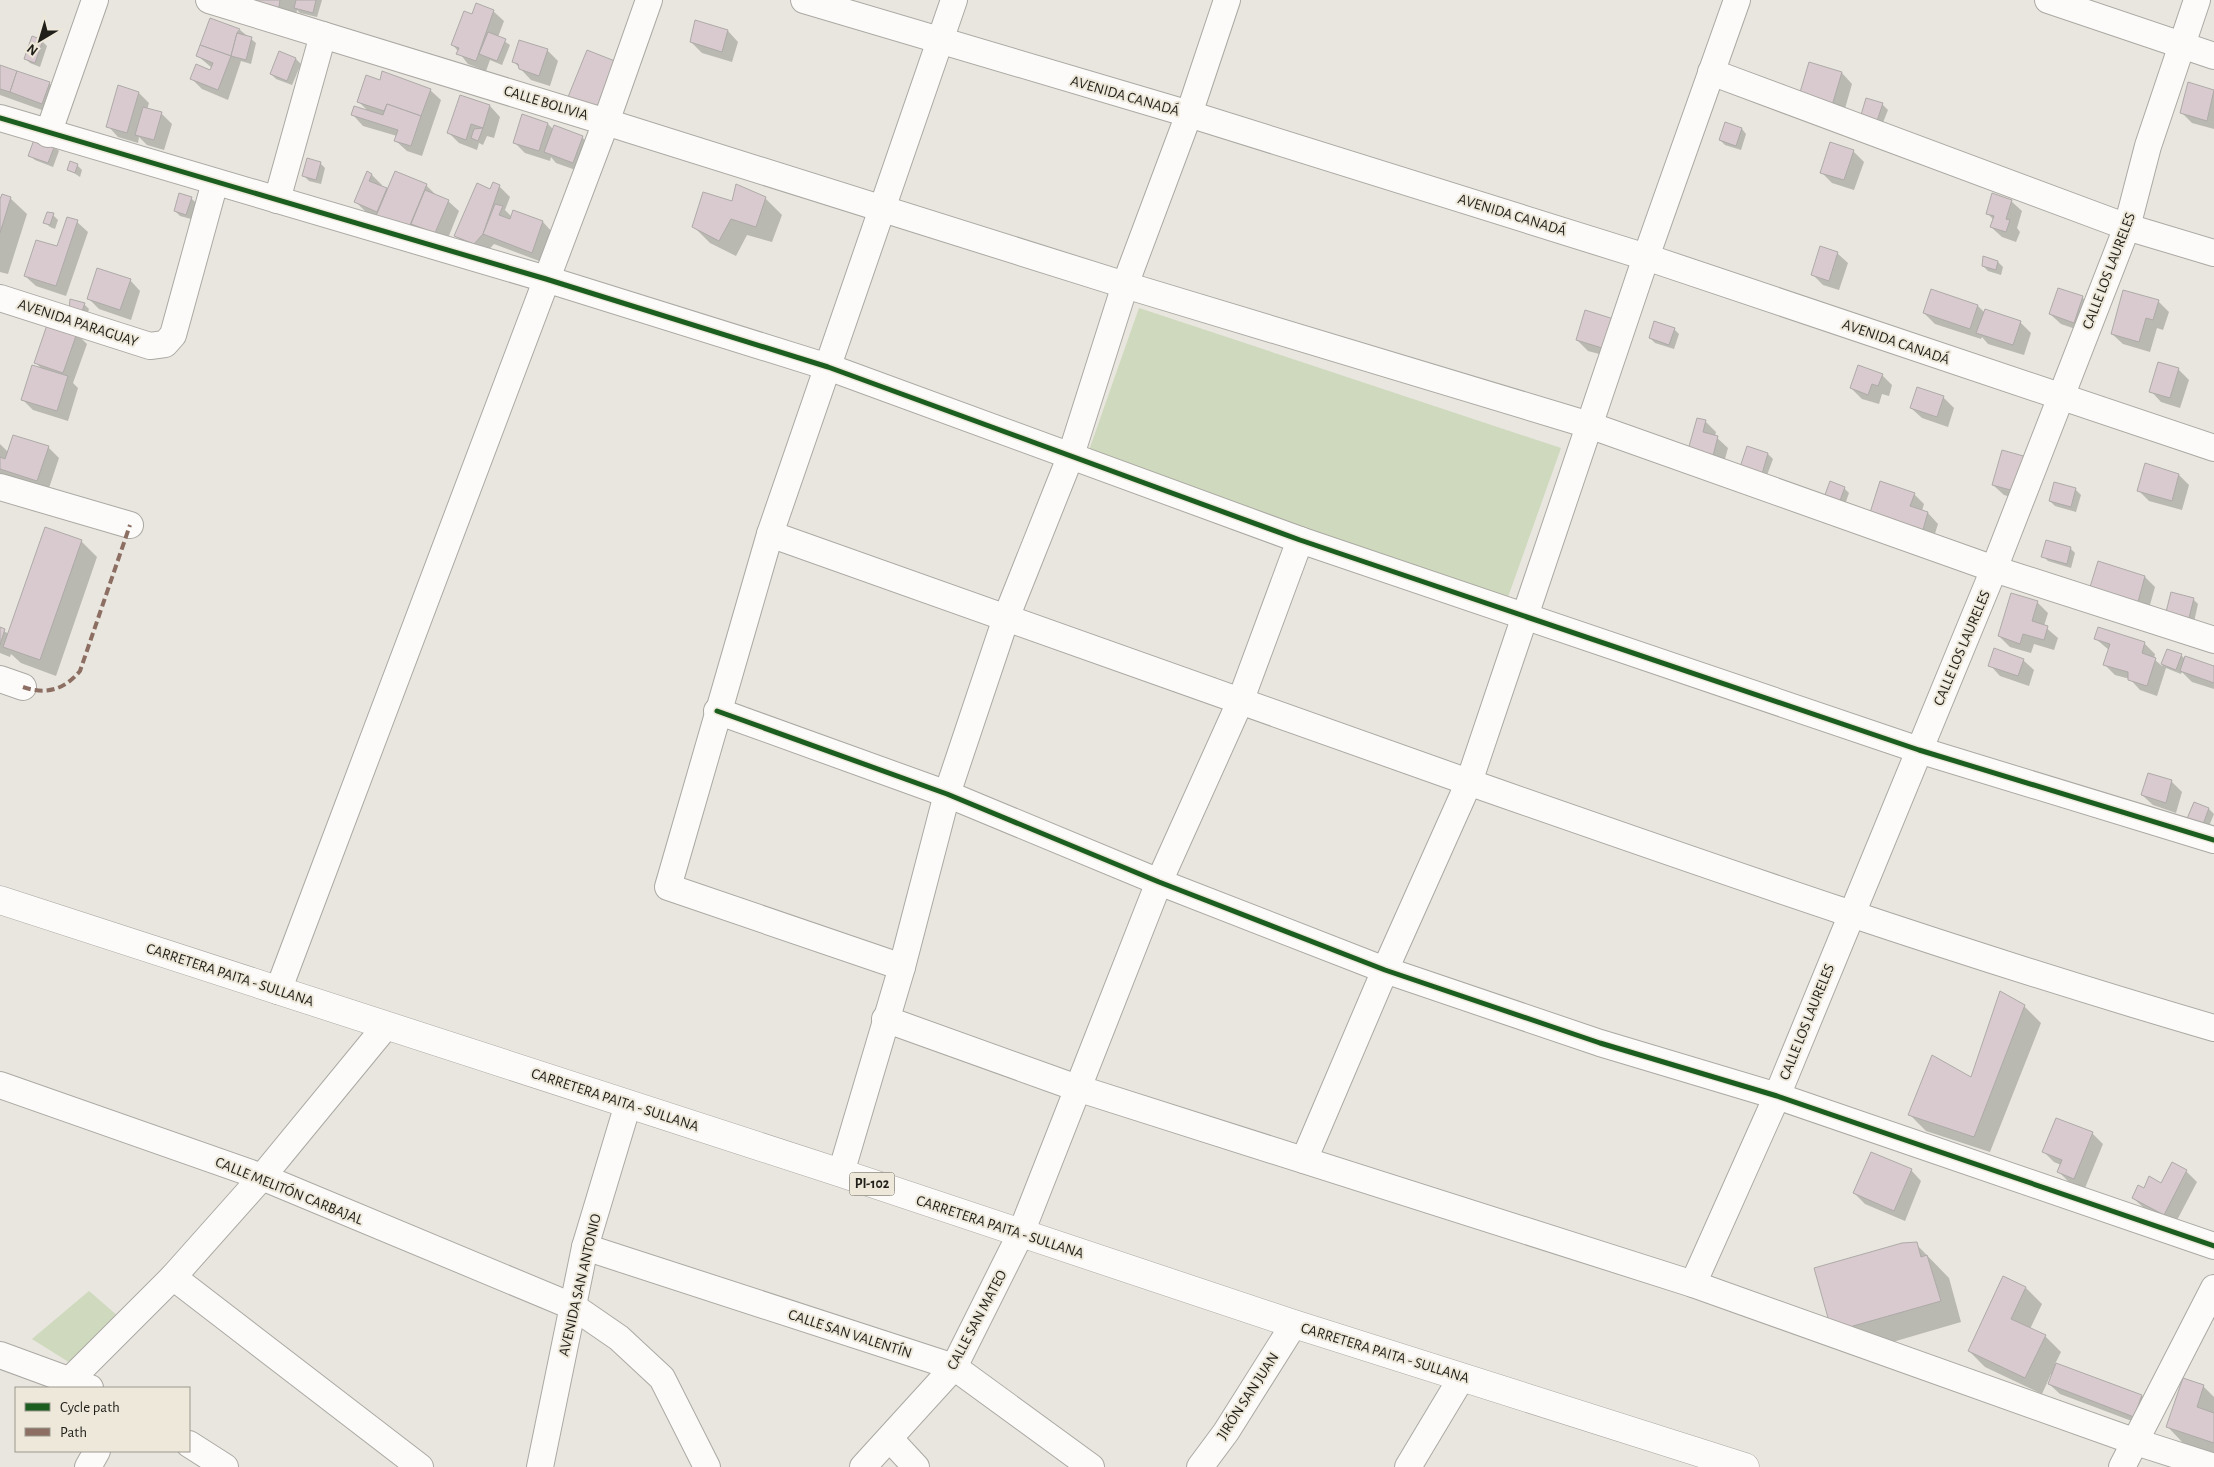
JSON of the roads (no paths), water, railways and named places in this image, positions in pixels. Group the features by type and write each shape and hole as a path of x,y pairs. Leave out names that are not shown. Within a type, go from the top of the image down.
{"main road":[{"name":"CARRETERA PAITA - SULLANA","path":"0,900 841,1173 1294,1324 1745,1467"}],"street":[{"path":"48,134 95,0"},
{"name":"CALLE BOLIVIA","path":"209,0 1125,285 1588,425 1994,569 2214,640"},
{"path":"278,991 606,122 649,0"},
{"name":"AVENIDA CANADÁ","path":"804,0 1189,114 1646,257 2060,398 2214,448"},
{"path":"902,967 668,887 717,711 770,534 954,0"},
{"path":"841,1173 885,1019 902,967 947,794 1006,618 1070,455 1125,285 1189,114 1227,0"},
{"path":"1304,1160 1385,970 1469,782 1588,425 1737,0"},
{"path":"2048,0 2214,56"},
{"name":"CALLE LOS LAURELES","path":"1693,1284 1777,1096 1994,569 2128,227 2148,146 2197,0"},
{"path":"277,200 323,35"},
{"path":"1711,72 2128,227 2214,253"},
{"path":"0,118 48,134 546,279 828,367 1300,540 1919,750 2214,840"},
{"name":"AVENIDA PARAGUAY","path":"0,298 150,346 165,344 173,335 215,182"},
{"path":"0,487 130,525"},
{"path":"770,534 1240,702 1852,915 2094,993 2214,1028"},
{"name":"CALLE SAN MATEO","path":"863,1467 954,1367 1021,1233 1159,882 1240,702 1300,540"},
{"path":"717,711 947,794 1159,882 1385,970 1600,1043 1777,1096 2214,1246"},
{"path":"885,1019 1077,1088 1693,1284 2136,1442 2214,1467"},
{"path":"0,1355 80,1384 262,1178 386,1026"},
{"name":"CALLE MELITÓN CARBAJAL","path":"0,1085 262,1178 574,1307 619,1338 662,1378 707,1467"},
{"name":"AVENIDA SAN ANTONIO","path":"540,1467 586,1247 628,1104"},
{"name":"CALLE SAN VALENTÍN","path":"586,1247 954,1367 1091,1467"},
{"path":"174,1276 420,1467"},
{"path":"2122,1467 2214,1288"},
{"name":"JIRÓN SAN JUAN","path":"1200,1467 1226,1432 1294,1324"},
{"path":"1408,1467 1462,1377"},
{"path":"890,1439 916,1467"},
{"path":"190,1445 225,1467"},
{"path":"88,1467 96,1452"}]}
